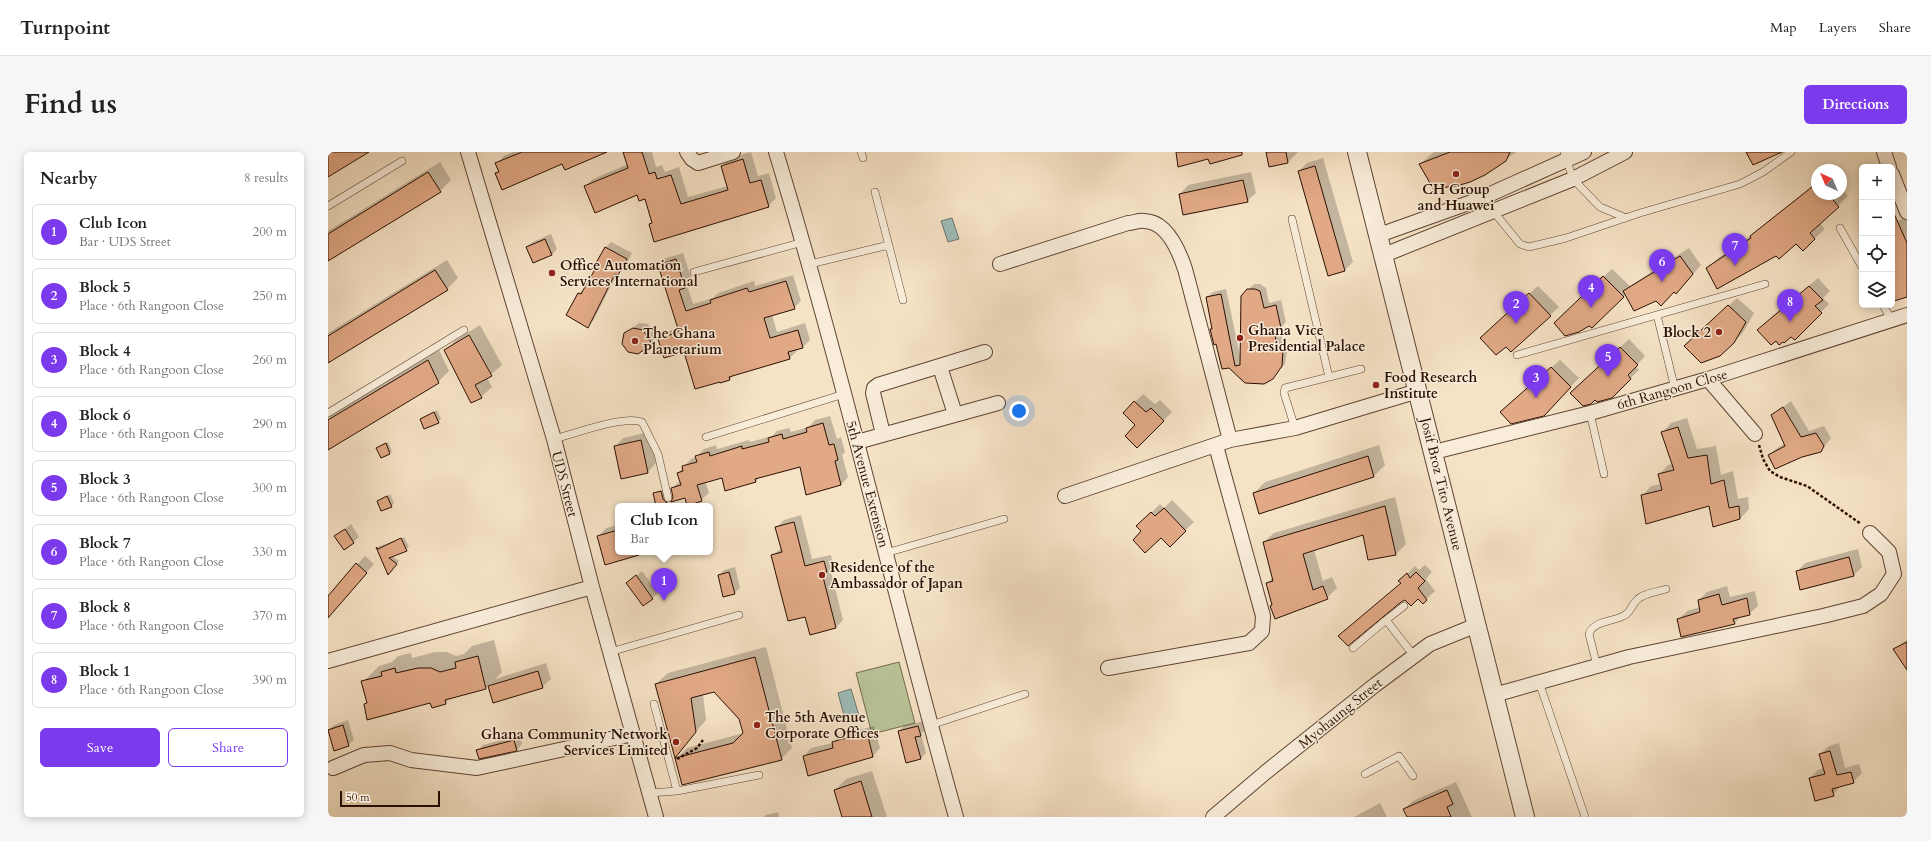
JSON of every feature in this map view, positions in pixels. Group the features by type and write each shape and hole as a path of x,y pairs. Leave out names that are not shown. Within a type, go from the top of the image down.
{"street":[{"name":"UDS Street","path":"468,152 554,439 592,587 656,817"},
{"path":"687,152 692,159 698,163 733,152"},
{"name":"5th Avenue Extension","path":"776,152 810,264 956,817"},
{"name":"Josif Broz Tito Avenue","path":"1357,152 1525,817"},
{"path":"1379,235 1477,200 1566,156 1584,152"},
{"path":"1384,255 1573,179 1625,152"},
{"path":"1884,152 1888,164"},
{"path":"1895,182 1907,212"},
{"path":"1000,264 1128,223 1144,220 1161,227 1173,240 1180,253 1230,440"},
{"name":"6th Rangoon Close","path":"1434,452 1590,413 1708,379 1907,315"},
{"path":"883,434 873,393 874,388 878,385 985,352"},
{"path":"940,367 955,414"},
{"path":"1708,379 1755,434"},
{"path":"1065,496 1230,440 1295,428 1418,391"},
{"path":"857,442 998,403"},
{"path":"1108,668 1249,643 1262,631 1263,616 1216,446"},
{"path":"1494,695 1629,656 1823,616 1863,606 1881,594 1894,574 1888,552 1870,533"},
{"path":"328,661 592,587"},
{"name":"Myohaung Street","path":"1213,817 1266,772 1375,685 1430,644 1476,625"},
{"path":"333,768 364,755 390,754 411,760 477,768 633,734"}],"lane":[{"path":"1493,211 1520,244 1529,247 1566,238 1626,218 1740,184 1763,172 1791,152"},
{"path":"1566,156 1573,179 1600,207 1626,218"},
{"path":"328,206 402,161"},
{"path":"875,192 903,300"},
{"path":"1292,219 1329,377"},
{"path":"1840,228 1859,262"},
{"path":"694,272 803,242"},
{"path":"810,264 889,245"},
{"path":"1517,355 1765,284"},
{"path":"1885,308 1892,321"},
{"path":"1657,315 1675,388"},
{"path":"328,413 464,330"},
{"path":"1295,428 1284,393 1285,388 1361,369"},
{"path":"706,437 844,394"},
{"path":"1590,413 1604,474"},
{"path":"554,439 618,422 636,420 642,422 658,454 668,498"},
{"path":"886,553 1004,519"},
{"path":"1597,666 1589,634 1590,629 1594,626 1629,613 1636,600 1640,597 1666,589"},
{"path":"1353,648 1404,606"},
{"path":"610,652 739,615"},
{"path":"1386,620 1414,656"},
{"path":"1539,682 1585,817"},
{"path":"931,725 1025,694"},
{"path":"654,704 677,792"},
{"path":"1365,774 1399,756 1412,776"},
{"path":"649,793 677,792 759,775"}],"path":[{"path":"1755,434 1763,459 1770,471 1780,477 1807,486 1857,520 1870,533"},
{"path":"670,764 697,748 704,740"}],"green space":[{"path":"899,662 915,723 872,734 856,673"}],"water":[{"path":"952,218 959,239 948,242 941,221"},
{"path":"851,689 860,719 846,723 838,693"}],"building":[{"path":"328,152 369,152 328,177"},
{"path":"522,152 607,152 565,170 562,164 502,190 495,173 499,172 495,163"},
{"path":"623,152 642,152 649,174 655,172 657,179 671,175 681,204 728,190 721,166 743,159 750,183 761,180 769,207 654,242 649,224 652,223 645,199 639,201 637,195 595,213 584,186 628,168"},
{"path":"1176,152 1242,152 1242,155 1210,164 1208,159 1178,167"},
{"path":"1266,152 1286,152 1288,163 1269,167"},
{"name":"CH Group and Huawei","path":"1450,152 1510,152 1506,161 1485,175 1457,186 1438,188 1434,190 1419,164"},
{"path":"1746,152 1782,152 1753,165"},
{"path":"1315,166 1345,271 1328,276 1298,171"},
{"path":"428,172 441,192 328,261 328,234"},
{"path":"1243,180 1248,202 1183,215 1179,194"},
{"path":"1811,188 1811,200 1833,200 1839,207 1810,233 1815,239 1803,251 1796,244 1779,259 1776,256 1717,289 1706,268 1751,238 1750,236"},
{"path":"1895,216 1907,243 1907,297 1895,301"},
{"path":"545,239 552,255 533,263 526,247"},
{"path":"605,247 627,259 618,275 615,274 588,328 566,315 578,293 581,294 598,264 596,263"},
{"path":"1680,256 1693,274 1676,294 1674,292 1661,306 1656,301 1634,311 1623,291"},
{"path":"676,259 685,288 679,290 686,311 711,303 710,300 747,288 749,292 786,281 795,309 764,318 770,338 798,330 803,348 788,352 790,359 729,377 730,380 695,389 684,352 664,358 658,339 679,332 658,265"},
{"path":"435,270 448,290 328,363 328,336"},
{"path":"1603,276 1624,297 1592,328 1589,326 1579,332 1565,336 1554,323"},
{"path":"1809,286 1823,300 1815,306 1822,313 1795,340 1791,337 1779,345 1776,341 1771,345 1757,330"},
{"name":"Ghana Vice Presidential Palace","path":"1247,289 1255,289 1260,291 1264,308 1276,305 1281,328 1274,330 1278,351 1283,350 1282,366 1273,379 1264,384 1245,383 1229,368 1222,369 1216,344 1214,345 1210,329 1212,329 1206,297 1221,294 1235,366 1240,365 1241,296"},
{"path":"1529,293 1551,316 1511,352 1506,347 1496,355 1480,338"},
{"name":"Block 2","path":"1728,305 1746,322 1734,343 1720,356 1701,363 1684,346"},
{"name":"The Ghana Planetarium","path":"633,328 643,330 652,344 638,354 628,352 622,344 624,333"},
{"path":"469,335 492,376 475,385 482,398 471,403 444,350"},
{"path":"1620,347 1638,365 1628,375 1631,379 1612,398 1597,402 1595,400 1591,404 1583,406 1570,393"},
{"path":"428,360 439,383 328,450 328,420"},
{"path":"1551,367 1571,387 1544,416 1511,424 1500,412"},
{"path":"1134,401 1146,412 1151,408 1164,421 1137,448 1125,436 1135,425 1123,413"},
{"path":"1783,407 1801,437 1816,433 1824,446 1821,452 1802,457 1775,469 1768,455 1785,446 1771,415"},
{"path":"434,412 439,423 424,429 420,419"},
{"path":"823,423 829,445 834,444 838,460 835,461 841,485 806,495 800,467 755,479 756,482 725,491 722,478 697,485 702,501 696,503 686,503 685,498 671,502 673,497 671,488 681,485 677,473 683,471 682,466 697,462 695,456 709,452 710,456 742,446 742,449 769,442 768,438 782,434 783,439 807,432 806,428"},
{"path":"1678,427 1688,458 1707,455 1711,484 1724,480 1729,508 1739,506 1740,519 1713,527 1709,506 1646,524 1641,495 1662,490 1658,474 1674,470 1661,432"},
{"path":"641,440 648,473 621,479 614,446"},
{"path":"386,443 390,454 381,458 376,448"},
{"path":"1368,456 1374,477 1259,514 1253,493"},
{"path":"661,491 663,499 667,503 655,503 653,493"},
{"path":"387,496 392,507 381,511 377,501"},
{"path":"1385,506 1396,555 1368,560 1363,535 1303,554 1313,590 1323,586 1328,599 1275,619 1270,606 1272,605 1266,583 1273,581 1263,542"},
{"path":"1164,508 1186,531 1170,547 1161,538 1145,553 1133,540 1141,531 1136,526 1151,512 1155,516"},
{"path":"794,522 805,566 824,561 827,572 822,573 836,628 810,635 805,617 788,621 771,555 782,552 775,527"},
{"path":"345,529 354,543 344,550 334,536"},
{"path":"615,531 615,555 639,555 605,565 597,536"},
{"path":"401,538 407,551 389,558 397,564 388,575 376,547 378,549"},
{"path":"1849,557 1854,576 1800,590 1796,571"},
{"path":"356,563 367,573 328,618 328,596"},
{"path":"729,572 735,594 723,597 718,575"},
{"path":"1416,572 1425,581 1418,588 1427,600 1423,604 1418,599 1411,606 1405,600 1401,602 1348,646 1338,636 1401,583 1398,581 1407,573 1410,578"},
{"path":"636,575 653,599 643,606 626,583"},
{"path":"1719,594 1722,605 1747,598 1750,615 1733,619 1735,624 1681,637 1677,619 1700,612 1698,600"},
{"path":"1907,642 1907,670 1893,649"},
{"path":"478,656 486,689 445,700 446,704 432,708 430,703 367,720 364,704 367,703 361,681 382,676 381,672 395,668 396,673 418,668 431,668 440,672 456,668 455,662"},
{"name":"The 5th Avenue Corporate Offices","path":"755,657 782,760 682,785 655,684","holes":["714,692 739,719 743,733 733,743 675,758 696,732 691,698"]},
{"path":"538,671 543,688 493,703 488,686"},
{"path":"343,725 349,746 334,751 328,730"},
{"path":"918,726 921,736 915,737 921,759 906,763 898,731"},
{"path":"867,732 873,757 808,776 803,756 833,748 832,742"},
{"path":"514,740 517,751 479,759 476,750"},
{"path":"1830,751 1837,775 1851,772 1854,783 1832,789 1834,796 1815,801 1809,778 1825,774 1819,754"},
{"path":"861,781 872,817 842,817 834,790"},
{"path":"1447,790 1453,804 1447,807 1451,817 1407,817 1403,809"}],"place":[{"name":"CH Group and Huawei","path":"1456,174"},
{"name":"Block 8","path":"1735,266"},
{"name":"Office Automation Services International","path":"552,273"},
{"name":"Block 7","path":"1662,282"},
{"name":"Block 6","path":"1591,308"},
{"name":"Block 1","path":"1790,322"},
{"name":"Block 5","path":"1516,324"},
{"name":"Block 2","path":"1719,332"},
{"name":"Ghana Vice Presidential Palace","path":"1240,338"},
{"name":"The Ghana Planetarium","path":"635,341"},
{"name":"Block 3","path":"1608,377"},
{"name":"Food Research Institute","path":"1376,385"},
{"name":"Block 4","path":"1536,398"},
{"name":"Residence of the Ambassador of Japan","path":"822,575"},
{"name":"Club Icon","path":"664,601"},
{"name":"The 5th Avenue Corporate Offices","path":"757,725"},
{"name":"Ghana Community Network Services Limited","path":"676,742"}]}
